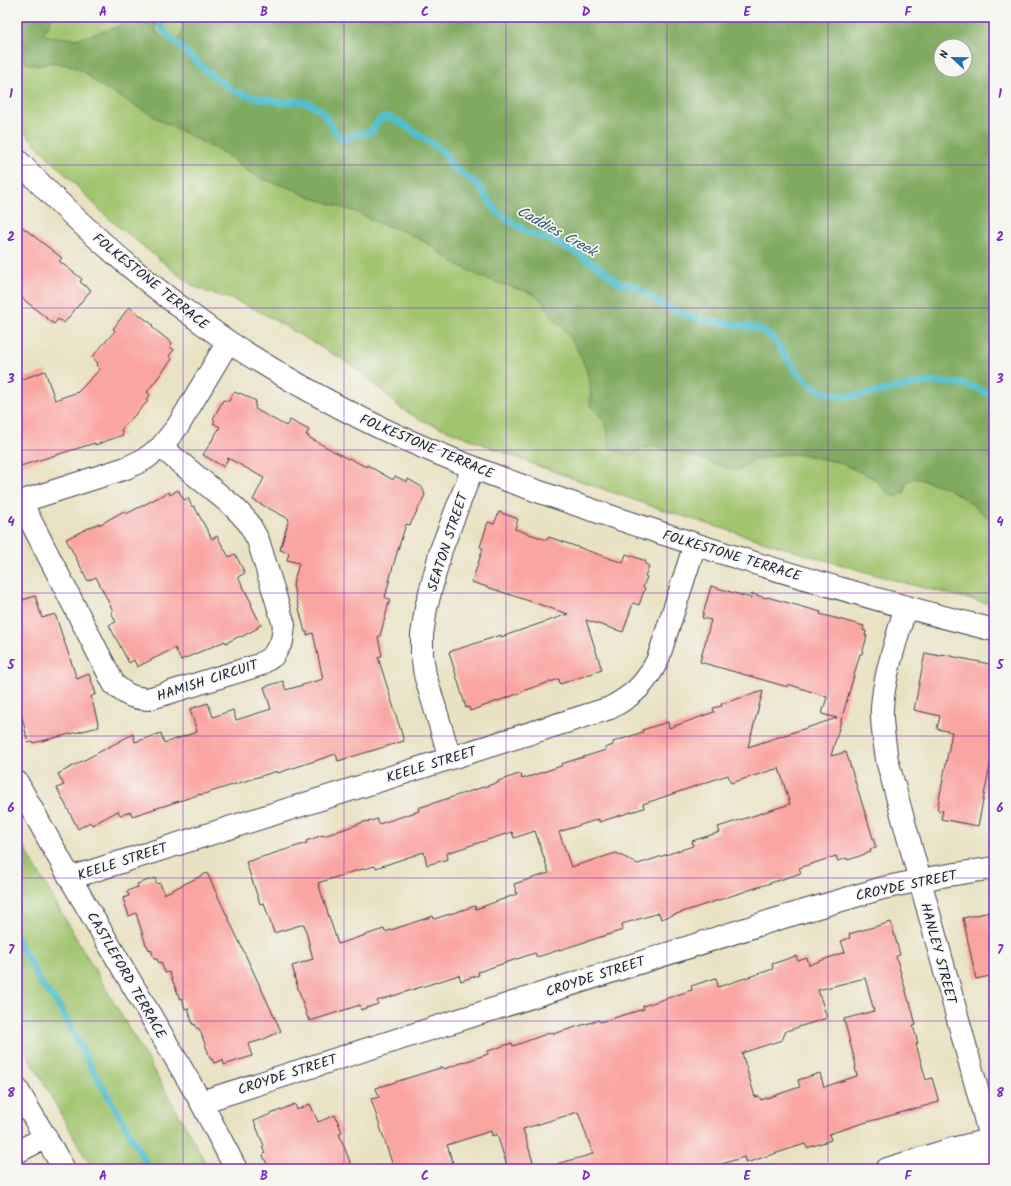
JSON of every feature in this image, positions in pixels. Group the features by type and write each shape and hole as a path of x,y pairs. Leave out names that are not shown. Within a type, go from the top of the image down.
{"street":[{"name":"FOLKESTONE TERRACE","path":"17,160 85,228 131,269 176,304 228,342 301,386 357,416 401,437 473,467 583,507 695,544 905,608 994,630"},
{"path":"19,502 126,468 145,459 161,447 178,426 228,342"},
{"name":"HAMISH CIRCUIT","path":"19,502 114,684 123,693 135,698 148,699 259,665 273,656 282,641 284,625 258,540 248,522 234,507 161,447"},
{"name":"SEATON STREET","path":"450,758 425,675 422,655 422,635 428,600 441,550 473,467"},
{"name":"KEELE STREET","path":"70,878 610,708 626,700 650,675 658,659 695,544"},
{"name":"HANLEY STREET","path":"905,608 886,679 882,707 882,729 887,760 993,1149"},
{"name":"CASTLEFORD TERRACE","path":"17,782 70,878 201,1102 236,1169"},
{"name":"CROYDE STREET","path":"201,1102 777,919 883,888 919,880 994,868"},
{"path":"17,1089 64,1169"},
{"path":"17,1152 46,1137"},
{"path":"887,1169 952,1149 993,1149"},
{"path":"949,1169 993,1149"}],"green space":[{"path":"17,17 994,17 994,605 904,583 804,554 657,508 541,467 419,419 399,407 361,372 340,358 255,309 231,299 207,292 190,284 108,218 17,125"},
{"path":"17,17 52,17 47,28 42,32 48,36 76,39 118,27 124,21 124,17 154,17 156,32 163,38 180,39 183,28 181,17 994,17 994,523 972,504 946,487 915,478 906,482 905,492 896,497 885,490 875,479 841,463 801,454 776,455 752,461 737,471 695,457 663,449 645,447 633,455 628,455 614,450 609,447 605,424 595,410 590,406 589,380 587,371 579,353 566,331 555,320 542,301 535,295 484,278 458,265 425,242 403,231 378,223 356,212 304,195 296,190 260,178 246,170 232,158 162,121 98,84 83,71 69,65 50,62 40,66 26,63 20,55 25,45 17,37"},
{"path":"17,834 209,1169 92,1169 17,1036"}],"building":[{"path":"17,223 62,258 59,261 82,279 80,282 91,290 64,323 58,319 54,324 17,294"},
{"path":"129,307 153,325 152,327 154,329 172,343 170,347 174,350 169,356 172,359 147,392 150,395 146,400 148,401 121,430 123,435 95,445 95,443 17,467 17,381 45,371 55,400 78,392 100,369 96,365 98,363 92,357 115,331 113,329"},
{"path":"234,392 240,393 256,401 254,405 256,406 255,409 286,426 290,420 309,430 306,435 309,436 308,437 348,459 349,458 366,467 367,465 393,480 395,476 407,482 408,479 422,487 425,495 410,525 406,524 393,566 385,598 390,599 380,636 378,637 382,656 378,657 404,741 338,761 336,754 278,773 277,771 132,816 131,812 120,815 118,811 92,825 90,822 78,829 57,788 64,785 58,774 133,734 135,742 161,733 164,743 197,732 190,709 208,703 213,717 233,710 236,720 271,709 264,687 283,681 286,690 323,679 313,633 307,635 307,632 305,632 293,585 299,563 287,560 289,553 280,550 289,519 253,500 264,478 228,458 224,467 203,455 220,427 213,423 215,421 213,419 223,400 229,401"},
{"path":"178,490 184,500 188,498 192,507 194,506 212,539 217,536 229,557 235,554 245,573 238,577 261,625 241,637 240,636 226,643 225,641 181,660 175,648 137,667 134,660 129,663 109,625 116,622 111,612 113,611 96,577 88,581 66,539 99,523 99,525 124,511 126,514 169,492 170,495"},
{"path":"499,512 518,519 515,529 547,540 549,537 623,563 626,554 646,561 645,564 649,566 643,587 645,588 639,605 633,603 623,632 586,620 602,670 560,684 559,679 522,691 523,692 470,711 469,707 466,708 449,652 501,635 501,637 568,614 472,582 483,548 480,547 488,522 494,524"},
{"path":"711,586 751,598 752,594 767,597 864,626 863,630 866,631 865,636 867,636 862,654 860,654 831,756 846,752 876,848 870,849 871,852 848,860 847,858 838,861 836,856 799,868 801,873 661,919 659,913 622,924 623,930 537,957 535,953 478,972 479,975 461,981 459,975 377,1001 378,1004 361,1010 360,1005 310,1021 309,1018 308,1019 292,966 313,959 304,924 274,933 264,903 260,904 246,862 307,843 306,841 367,821 377,819 379,824 419,811 418,808 499,782 498,781 519,774 521,774 522,779 561,766 561,764 606,750 605,748 613,745 613,742 643,732 642,730 668,722 669,728 714,712 713,708 722,706 721,704 763,691 748,747 837,718 822,714 827,697 788,684 788,687 700,662 711,620 702,618","holes":["779,768 790,804 718,827 720,832 692,841 693,846 638,864 616,853 571,867 559,832 599,819 599,822 644,808 643,804 728,775 731,783","535,831 549,873 514,884 517,894 476,909 475,906 434,919 433,916 385,932 384,929 338,944 318,883 375,866 376,868 424,852 427,865 448,859 447,853 512,832 514,838"]},
{"path":"35,596 42,618 55,614 77,679 89,674 96,694 91,696 99,727 28,743 17,694 17,602"},
{"path":"925,653 940,656 941,654 994,665 994,745 978,826 941,819 943,811 937,810 952,732 937,729 940,716 914,710"},
{"path":"207,873 281,1031 262,1040 248,1044 252,1056 224,1065 223,1060 214,1063 212,1059 211,1060 199,1028 197,1029 195,1024 193,1025 188,1008 185,1009 182,998 180,999 169,972 165,973 161,962 159,963 157,959 154,959 151,949 149,950 146,945 136,913 129,916 123,898 129,896 127,891 138,887 137,884 155,878 157,884 160,883 164,894"},
{"path":"994,911 994,975 976,979 963,918"},
{"path":"891,922 900,955 896,956 916,1025 913,1026 918,1043 916,1044 926,1080 932,1078 939,1102 829,1134 831,1140 807,1148 805,1144 746,1163 744,1157 706,1169 558,1169 557,1164 593,1154 578,1112 523,1129 535,1169 508,1169 497,1134 492,1136 491,1131 447,1145 455,1169 394,1169 371,1099 379,1097 376,1088 443,1067 444,1069 488,1054 488,1051 512,1043 513,1046 552,1032 553,1034 599,1020 600,1022 644,1009 643,1006 692,990 691,986 716,978 718,987 773,969 772,964 796,956 798,961 807,958 809,965 845,952 841,941 850,938 849,934","holes":["865,978 874,1011 844,1019 856,1066 857,1076 824,1087 820,1073 798,1080 800,1087 761,1100 759,1096 755,1097 742,1053 782,1040 786,1031 827,1018 818,990"]},
{"path":"295,1104 297,1110 310,1104 318,1122 335,1115 342,1132 339,1134 353,1169 269,1169 263,1155 265,1153 262,1147 264,1146 254,1121"}],"waterway":[{"name":"Caddies Creek","path":"160,17 160,24 163,30 204,69 234,91 251,97 284,103 297,101 311,104 321,110 340,138 343,139 360,133 371,132 379,120 385,117 398,121 444,152 451,165 478,185 496,211 527,232 553,241 575,252 603,270 619,283 638,287 659,303 678,312 697,319 757,328 773,338 799,375 820,391 839,396 856,396 927,382 957,383 977,388 994,397"},
{"path":"17,939 40,983 62,1011 86,1058 149,1169"}]}
